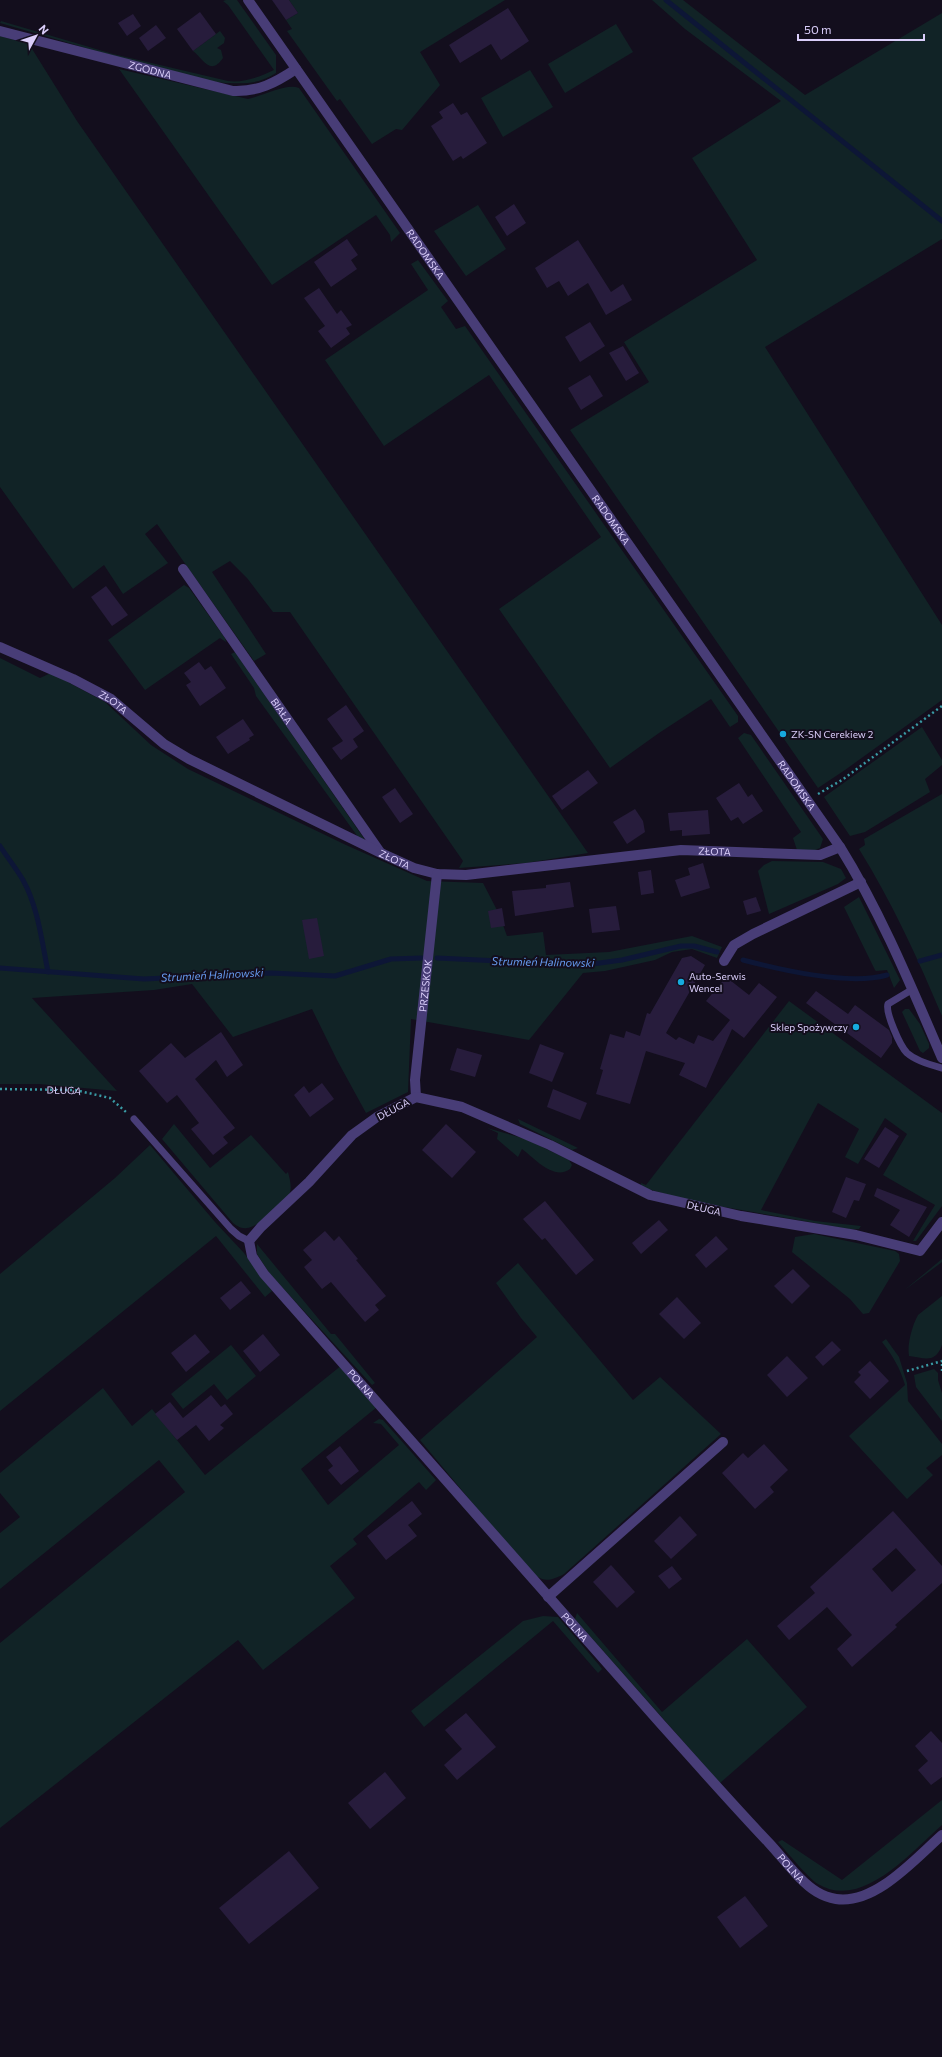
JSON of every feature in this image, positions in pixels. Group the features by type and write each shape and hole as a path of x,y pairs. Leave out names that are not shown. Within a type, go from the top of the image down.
{"street":[{"name":"RADOMSKA","path":"248,0 840,847 861,882 913,989 942,1058"},
{"name":"ZGODNA","path":"0,31 233,91 257,90 279,81 296,69"},
{"name":"BIAŁA","path":"183,569 382,853"},
{"name":"ZŁOTA","path":"0,646 74,679 111,699 164,744 189,759 414,868 437,874 478,875 681,850 820,855 840,847"},
{"name":"PRZESKOK","path":"416,1097 414,1080 437,874"},
{"path":"724,962 734,945 753,934 861,882"},
{"name":"DŁUGA","path":"249,1241 261,1227 309,1182 352,1136 377,1117 416,1097 462,1107 543,1141 650,1195 741,1216 856,1235 920,1251 942,1222"},
{"name":"POLNA","path":"249,1241 252,1256 264,1274 386,1410 548,1597 710,1780 800,1877 818,1892 835,1899 852,1899 873,1890 900,1873 942,1835"},
{"path":"548,1597 723,1442"}],"lane":[{"path":"913,989 888,1004 888,1014 908,1053 918,1060 942,1068"},
{"path":"134,1119 231,1229 239,1236 249,1241"}],"path":[{"path":"807,800 842,780 942,706"},
{"name":"DŁUGA","path":"0,1089 75,1090 110,1098 134,1119"},
{"path":"907,1371 942,1361"},
{"path":"942,1364 942,1374"}],"shaded area":[{"path":"237,0 276,55 276,73 265,79 248,83 221,83 138,63 0,23 1,21 113,54 228,81 251,79 274,70 228,5 223,1"},
{"path":"289,0 505,0 420,52 440,85 402,130 396,129 372,144 340,99 337,101 287,31 292,29 286,20 298,13"},
{"path":"652,0 683,0 805,95 942,13 942,239 765,347 942,625 942,700 818,788 570,430 649,382 624,342 757,260 692,158 781,101 685,29"},
{"path":"616,24 633,52 565,93 548,64"},
{"path":"220,31 225,38 224,43 217,48 221,50 223,58 214,66 210,66 193,51"},
{"path":"0,36 29,44 77,121 588,853 526,863 459,868 463,861 290,612 273,612 247,578 230,561 212,572 266,654 254,661 157,524 145,534 168,563 123,594 104,565 73,589 0,487"},
{"path":"119,69 248,99 281,88 299,88 400,233 391,242 390,235 376,215 272,285"},
{"path":"530,70 553,107 503,137 481,98"},
{"path":"478,205 506,249 466,276 434,231"},
{"path":"418,260 448,301 441,307 456,329 465,326 738,716 738,722 730,727 711,699 659,733 610,768 499,609 601,537 489,375 384,446 325,360 428,290 411,264"},
{"path":"184,585 189,588 225,638 226,642 220,638 145,690 108,640"},
{"path":"235,652 365,840 358,837 256,696 254,688 231,654"},
{"path":"0,658 40,678 51,673 105,702 151,745 188,769 346,845 427,881 483,883 499,914 507,936 543,932 546,955 609,952 692,936 722,947 717,958 692,949 672,952 655,960 605,971 583,973 529,1040 411,1019 408,1092 366,1113 337,1060 312,1009 233,1037 192,984 154,990 32,998 117,1091 39,1084 0,1084"},
{"path":"922,727 942,760 942,765 925,779 930,792 865,832 850,836 824,797"},
{"path":"744,733 751,735 823,839 820,848 815,850 797,850 793,838 801,832 738,738"},
{"path":"942,794 942,1016 904,931 883,889 859,849 865,845 864,839"},
{"path":"772,861 823,862 841,869 846,878 838,884 769,914 758,871 764,865"},
{"path":"859,897 900,980 894,988 887,970 875,970 844,907"},
{"path":"789,1001 942,1113 942,1206 916,1241 913,1241 935,1205 883,1175 907,1134 885,1118 858,1164 845,1157 859,1129 818,1103 761,1210 815,1221 861,1226 859,1229 849,1229 690,1201 641,1187 641,1183 646,1185"},
{"path":"905,1009 909,1009 920,1024 929,1044 929,1048 923,1053 920,1051 902,1012"},
{"path":"518,1119 578,1148 572,1150 520,1124"},
{"path":"174,1124 210,1168 251,1135 286,1174 288,1172 291,1188 290,1194 275,1210 263,1220 251,1227 241,1228 236,1225 162,1139"},
{"path":"487,1128 526,1139 569,1160 572,1165 570,1169 564,1172 557,1172 544,1167 522,1149 518,1157 497,1139 498,1133"},
{"path":"150,1145 215,1222 244,1253 272,1291 265,1297 216,1236 0,1411 0,1274 115,1178"},
{"path":"814,1234 895,1251 899,1254 900,1261 869,1313 863,1314 850,1299 792,1252 795,1237"},
{"path":"257,1244 331,1334 335,1334 375,1383 372,1385 270,1274 257,1254"},
{"path":"942,1259 942,1262 906,1289 907,1288"},
{"path":"518,1263 633,1400 660,1377 721,1434 564,1574 547,1580 538,1577 525,1566 420,1440 537,1337 521,1318 496,1283"},
{"path":"942,1296 942,1345 939,1351 936,1355 929,1358 909,1356 910,1335 918,1315"},
{"path":"886,1339 899,1357 907,1383 908,1401 942,1444 942,1455 926,1468 933,1475 907,1499 849,1436 905,1385 896,1362 882,1342"},
{"path":"231,1345 256,1376 227,1400 214,1384 183,1409 171,1394"},
{"path":"342,1365 377,1407 301,1469 328,1505 399,1445 381,1424 373,1423 379,1419 383,1420 436,1480 426,1490 419,1482 353,1539 357,1544 330,1566 355,1598 263,1670 238,1640 0,1828 0,1643 185,1492 159,1460 0,1589 0,1533 20,1517 0,1493 0,1473 103,1388 132,1426 152,1409 205,1475"},
{"path":"934,1369 938,1373 938,1380 942,1393 942,1421 916,1387 914,1375"},
{"path":"577,1613 662,1712 747,1639 807,1707 720,1783 575,1619"},
{"path":"543,1616 558,1617 602,1669 598,1673 553,1621 424,1727 411,1711 523,1621"},
{"path":"942,1800 942,1825 901,1862 885,1874 869,1884 852,1890 835,1890 818,1884 803,1871 778,1842 782,1840 842,1880"}],"building":[{"path":"272,0 289,0 298,13 286,20"},
{"path":"508,8 529,41 501,60 491,44 460,63 449,45"},
{"path":"200,12 216,34 193,51 177,29"},
{"path":"133,14 141,26 127,36 118,23"},
{"path":"156,25 166,38 148,51 139,38"},
{"path":"453,103 461,115 467,112 487,143 463,159 461,156 453,161 431,126 443,118 439,112"},
{"path":"514,204 526,223 507,236 495,217"},
{"path":"347,239 358,255 351,260 357,269 331,287 314,262"},
{"path":"578,240 611,292 623,284 632,300 606,315 588,283 568,296 559,281 547,288 535,268"},
{"path":"319,288 337,314 341,310 352,325 346,328 350,334 331,348 318,331 325,326 304,298"},
{"path":"590,322 605,346 580,362 565,337"},
{"path":"623,346 639,373 626,381 609,353"},
{"path":"590,375 603,396 581,410 568,388"},
{"path":"106,586 128,615 112,626 91,597"},
{"path":"199,662 205,670 211,666 226,688 200,706 186,685 191,682 184,673"},
{"path":"346,705 364,731 353,739 358,747 341,760 332,748 343,741 327,719"},
{"path":"243,719 254,735 249,738 250,740 228,754 216,737"},
{"path":"588,770 598,783 562,810 552,796"},
{"path":"739,783 748,797 752,794 763,811 743,824 738,817 731,821 716,798"},
{"path":"395,788 413,814 400,823 382,797"},
{"path":"635,809 643,821 645,832 627,844 613,822"},
{"path":"708,810 710,834 682,836 682,830 670,831 668,813"},
{"path":"703,863 710,888 681,897 675,880 690,875 688,868"},
{"path":"651,870 654,893 641,895 638,872"},
{"path":"570,882 574,907 515,916 512,891 546,888 546,885"},
{"path":"756,897 761,911 747,915 743,901"},
{"path":"616,906 620,930 592,933 589,909"},
{"path":"502,908 505,926 491,928 488,911"},
{"path":"317,918 324,956 309,959 302,920"},
{"path":"691,956 705,965 666,1033 676,1040 679,1037 694,1044 698,1035 713,1041 730,1020 706,1001 726,977 749,995 759,983 777,997 744,1038 732,1029 706,1088 679,1075 685,1063 646,1051 630,1104 596,1094 603,1070 600,1069 610,1034 624,1038 626,1031 640,1036 647,1013 650,1014 682,958"},
{"path":"816,991 848,1014 855,1005 889,1030 892,1037 892,1043 881,1058 806,1003"},
{"path":"221,1032 243,1065 227,1077 216,1060 195,1079 235,1128 223,1137 228,1143 213,1155 191,1129 199,1123 177,1095 167,1103 139,1071 171,1043 185,1058"},
{"path":"540,1044 564,1053 552,1082 529,1073"},
{"path":"457,1048 482,1055 475,1077 450,1070"},
{"path":"322,1083 334,1099 310,1117 294,1095 304,1086 309,1093"},
{"path":"553,1089 587,1103 580,1120 547,1107"},
{"path":"446,1124 476,1152 452,1178 422,1150"},
{"path":"885,1127 899,1136 879,1168 864,1159"},
{"path":"846,1177 866,1184 859,1201 854,1200 846,1218 832,1212"},
{"path":"877,1188 927,1207 909,1237 890,1225 900,1210 874,1196"},
{"path":"545,1201 594,1260 576,1275 545,1238 542,1240 523,1219"},
{"path":"659,1220 668,1230 641,1254 632,1243"},
{"path":"325,1231 334,1241 339,1236 358,1259 356,1260 386,1296 375,1305 379,1310 365,1322 331,1282 322,1289 304,1267 312,1260 303,1250"},
{"path":"716,1236 728,1249 706,1268 695,1255"},
{"path":"793,1269 810,1286 792,1304 774,1286"},
{"path":"241,1281 251,1293 230,1310 220,1298"},
{"path":"677,1297 701,1323 684,1339 659,1314"},
{"path":"195,1334 210,1352 186,1372 171,1353"},
{"path":"263,1334 280,1355 260,1372 243,1351"},
{"path":"832,1341 841,1350 823,1366 815,1357"},
{"path":"787,1356 808,1378 787,1397 767,1375"},
{"path":"870,1361 889,1381 870,1399 854,1382 861,1375 858,1372"},
{"path":"211,1395 221,1407 225,1404 233,1414 220,1425 224,1428 209,1441 196,1425 177,1440 155,1414 170,1402 183,1418"},
{"path":"764,1444 788,1470 770,1487 774,1492 755,1509 722,1473 743,1453 748,1458"},
{"path":"340,1446 359,1471 341,1485 328,1470 333,1466 326,1457"},
{"path":"412,1501 422,1514 408,1525 417,1536 386,1560 367,1536"},
{"path":"893,1511 942,1566 942,1583 895,1625 897,1627 852,1667 837,1649 852,1635 827,1607 789,1640 777,1626 815,1593 810,1587","holes":["896,1548 916,1570 892,1592 872,1569"]},
{"path":"680,1516 697,1535 671,1559 654,1541"},
{"path":"611,1565 635,1592 617,1608 593,1582"},
{"path":"672,1566 682,1579 669,1589 658,1576"},
{"path":"466,1713 496,1747 457,1780 444,1765 462,1749 445,1730"},
{"path":"931,1731 942,1743 942,1777 931,1785 918,1770 928,1761 915,1746"},
{"path":"385,1772 406,1798 370,1829 348,1803"},
{"path":"289,1851 319,1888 249,1944 219,1908"},
{"path":"745,1896 768,1926 740,1948 717,1917"}],"waterway":[{"path":"666,0 942,221"},
{"path":"0,846 28,890 39,925 48,972"},
{"name":"Strumień Halinowski","path":"437,958 585,965 622,960 681,946 694,946 717,952"},
{"name":"Strumień Halinowski","path":"920,961 942,955"},
{"name":"Strumień Halinowski","path":"0,968 144,979 271,973 335,976 391,959 422,958"},
{"name":"Strumień Halinowski","path":"743,960 795,972 835,978 854,979 887,975"}],"place":[{"name":"ZK-SN Cerekiew 2","path":"783,734"},
{"name":"Auto-Serwis Wencel","path":"681,982"},
{"name":"Sklep Spożywczy","path":"856,1027"}]}
